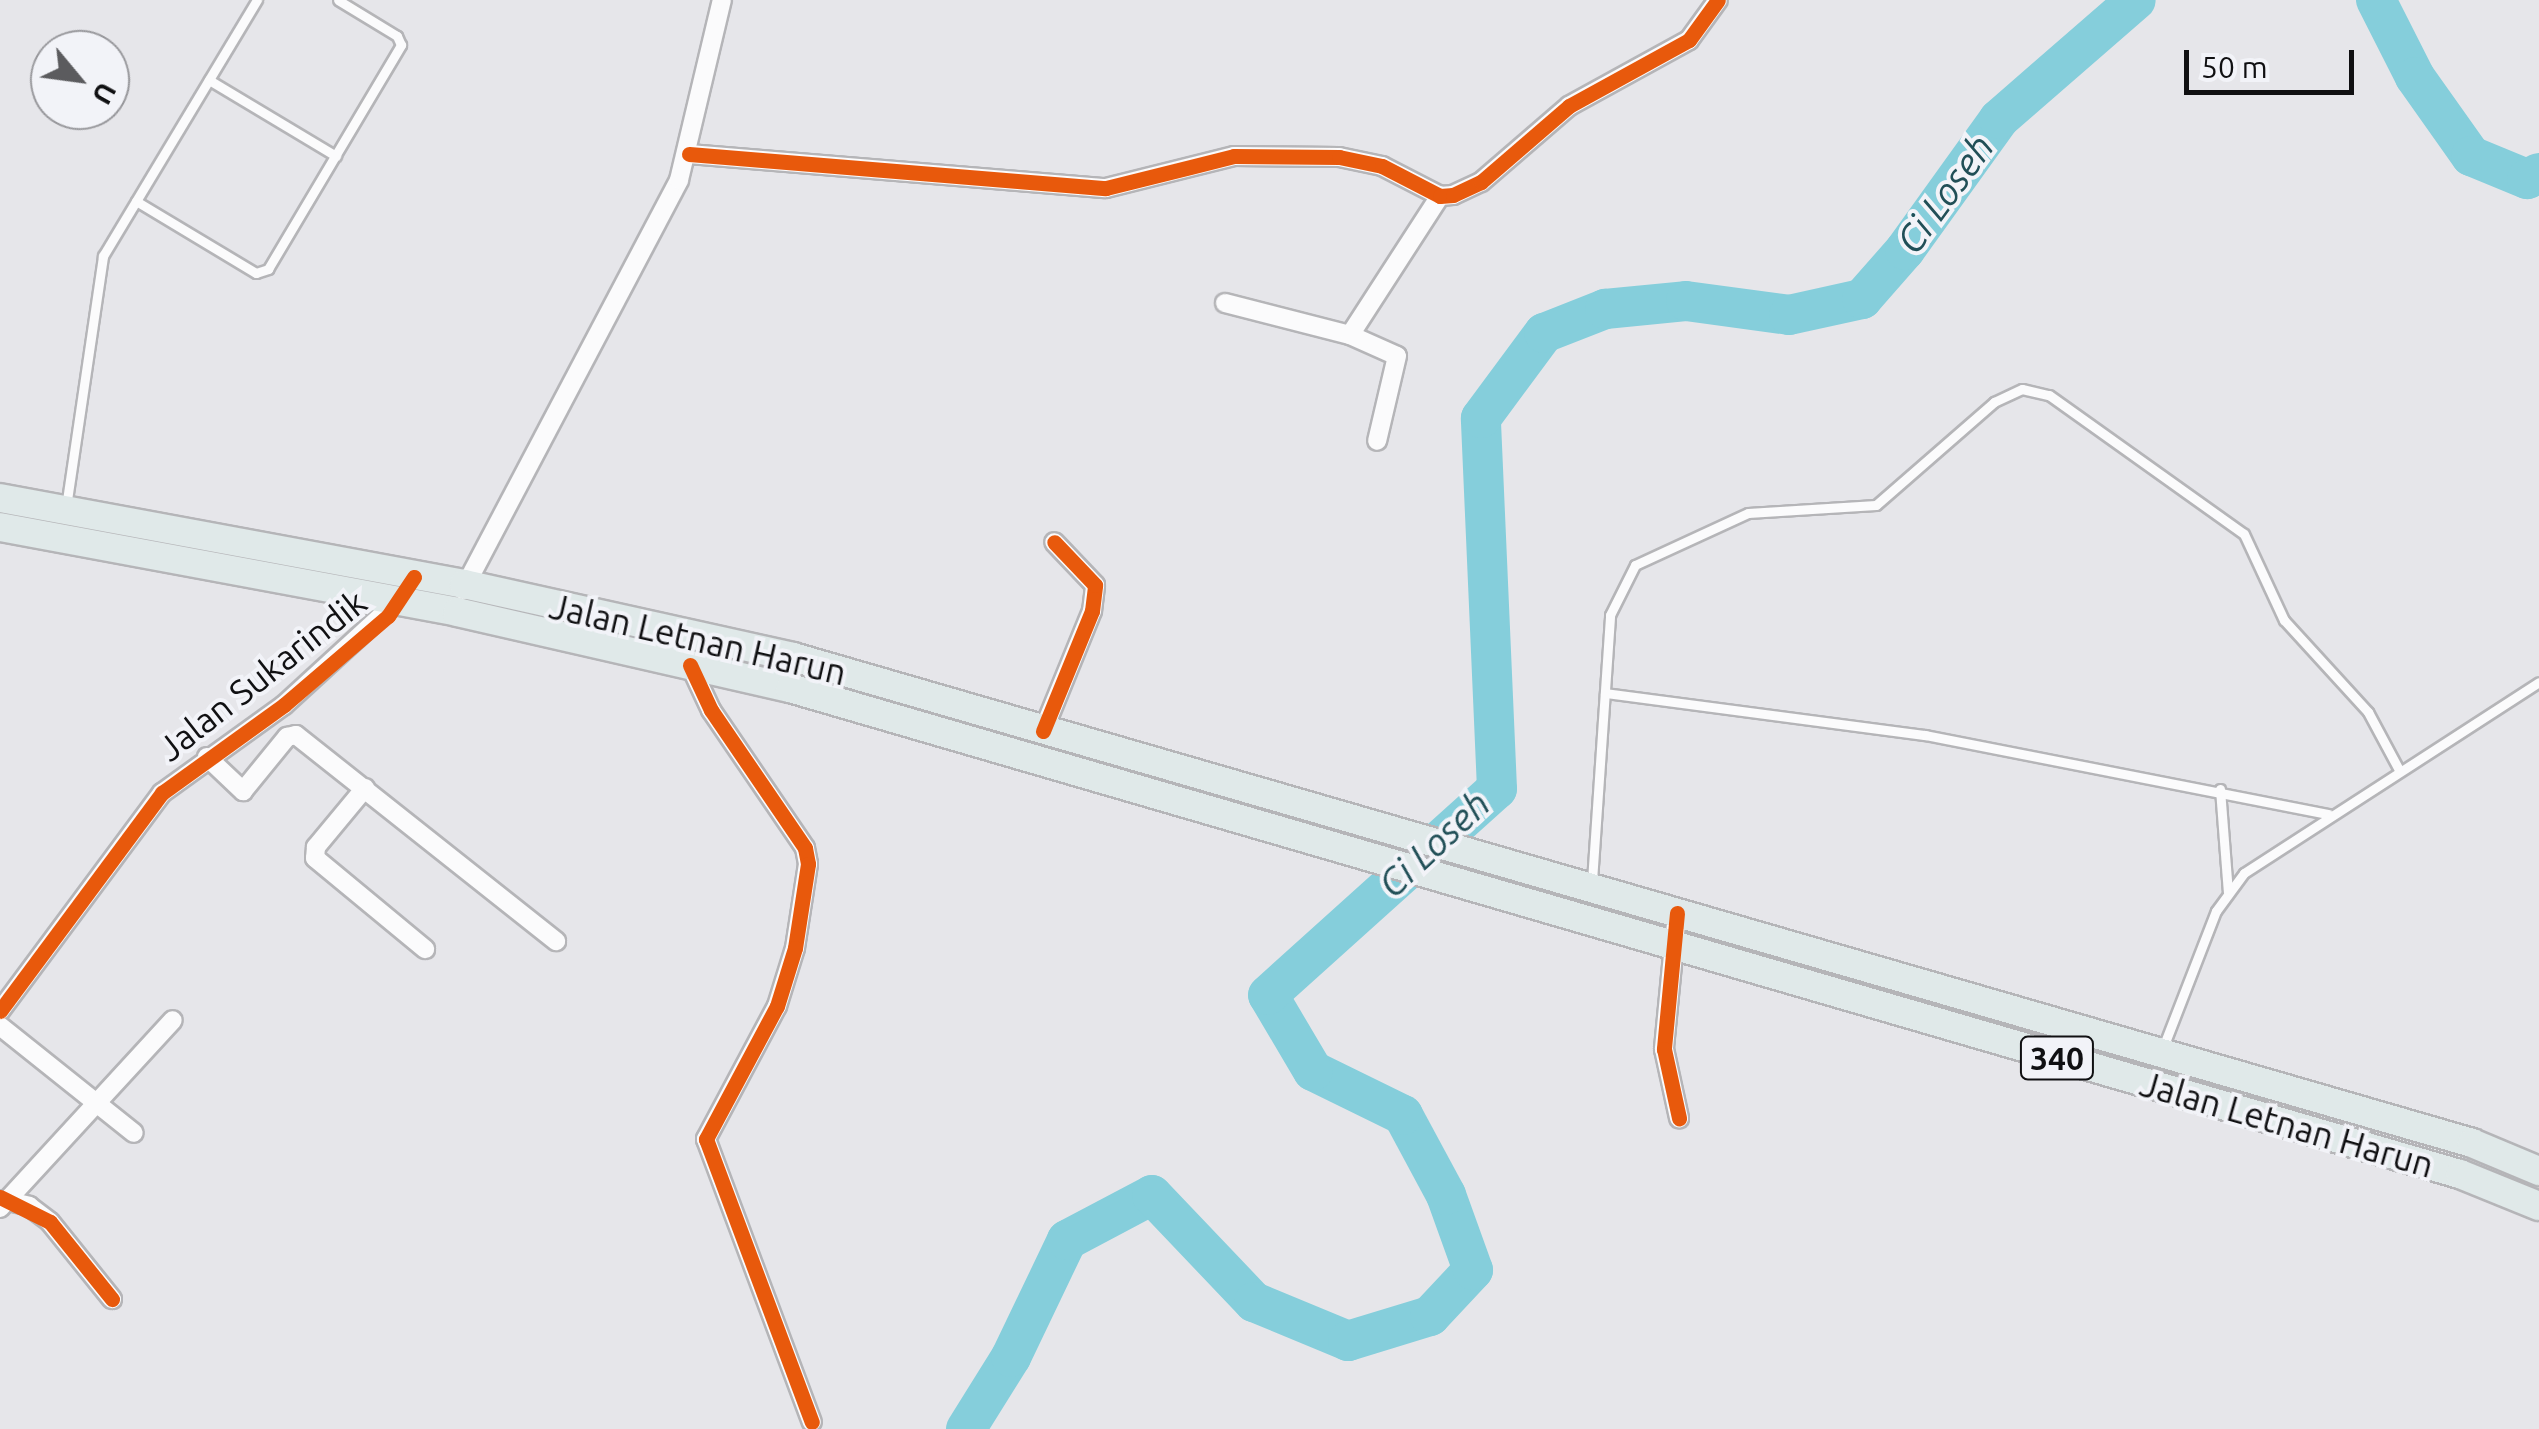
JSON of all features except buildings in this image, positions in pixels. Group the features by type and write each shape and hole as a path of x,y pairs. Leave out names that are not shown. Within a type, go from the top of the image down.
{"main road":[{"name":"Jalan Letnan Harun","path":"0,498 407,589"},
{"name":"Jalan Letnan Harun","path":"0,527 407,589 793,658 1377,830 2402,1122 2539,1170"},
{"name":"Jalan Letnan Harun","path":"460,598 690,665 790,688 1369,861 1573,916 2392,1154 2539,1206"},
{"path":"2392,1154 2402,1122"}],"street":[{"path":"460,598 689,154 722,0"},
{"path":"689,154 1106,188 1234,156 1339,157 1382,166 1440,196 1467,191 1550,118 1690,40 1718,0"},
{"path":"1350,335 1440,196"},
{"path":"1225,303 1350,335 1397,356 1377,441"},
{"path":"1043,731 1092,611 1096,586 1054,542"},
{"name":"Jalan Sukarindik","path":"0,1011 162,793 284,705 407,589"},
{"path":"690,665 711,710 805,848 808,864 795,948 776,1006 706,1139 745,1254 812,1422"},
{"path":"207,757 243,792 287,737 296,734 556,941"},
{"path":"364,788 316,847 315,858 425,949"},
{"path":"1677,914 1670,945 1664,1049 1679,1118"},
{"path":"3,1203 102,1104 173,1020"},
{"path":"0,1026 134,1133"},
{"path":"3,1203 28,1206 50,1222 112,1298"}],"lane":[{"path":"66,510 103,256 257,0"},
{"path":"136,201 262,274 401,44 398,36 338,0"},
{"path":"209,80 336,156"},
{"path":"1586,887 1616,596 1648,555 1764,510 1876,505 2008,392 2037,390 2244,534 2284,620 2368,712 2398,768"},
{"path":"2161,1052 2228,892 2263,857 2539,682"},
{"path":"1604,693 1925,735 2220,789 2328,814"},
{"path":"2220,789 2228,892"}],"waterway":[{"name":"Ci Loseh","path":"966,1429 1011,1357 1067,1240 1152,1195 1254,1302 1348,1341 1430,1316 1473,1270 1446,1195 1403,1115 1313,1071 1268,995 1497,789 1481,418 1544,333 1605,309 1686,301 1789,315 1862,299 1905,250 1999,119 2136,0"},
{"name":"Ci Loseh","path":"2376,0 2415,77 2471,156 2527,179 2539,173"}],"cycle path":[{"path":"689,154 1106,188 1234,156 1339,157 1382,166 1440,196 1453,195 1481,182 1569,106 1689,40 1718,0"},
{"path":"1043,731 1092,611 1095,585 1054,542"},
{"path":"0,1011 162,793 284,705 388,616 414,577"},
{"path":"690,665 711,710 805,848 808,864 795,948 777,1006 706,1139 812,1422"},
{"path":"1677,913 1664,1049 1679,1118"},
{"path":"0,1197 50,1222 112,1299"}]}
